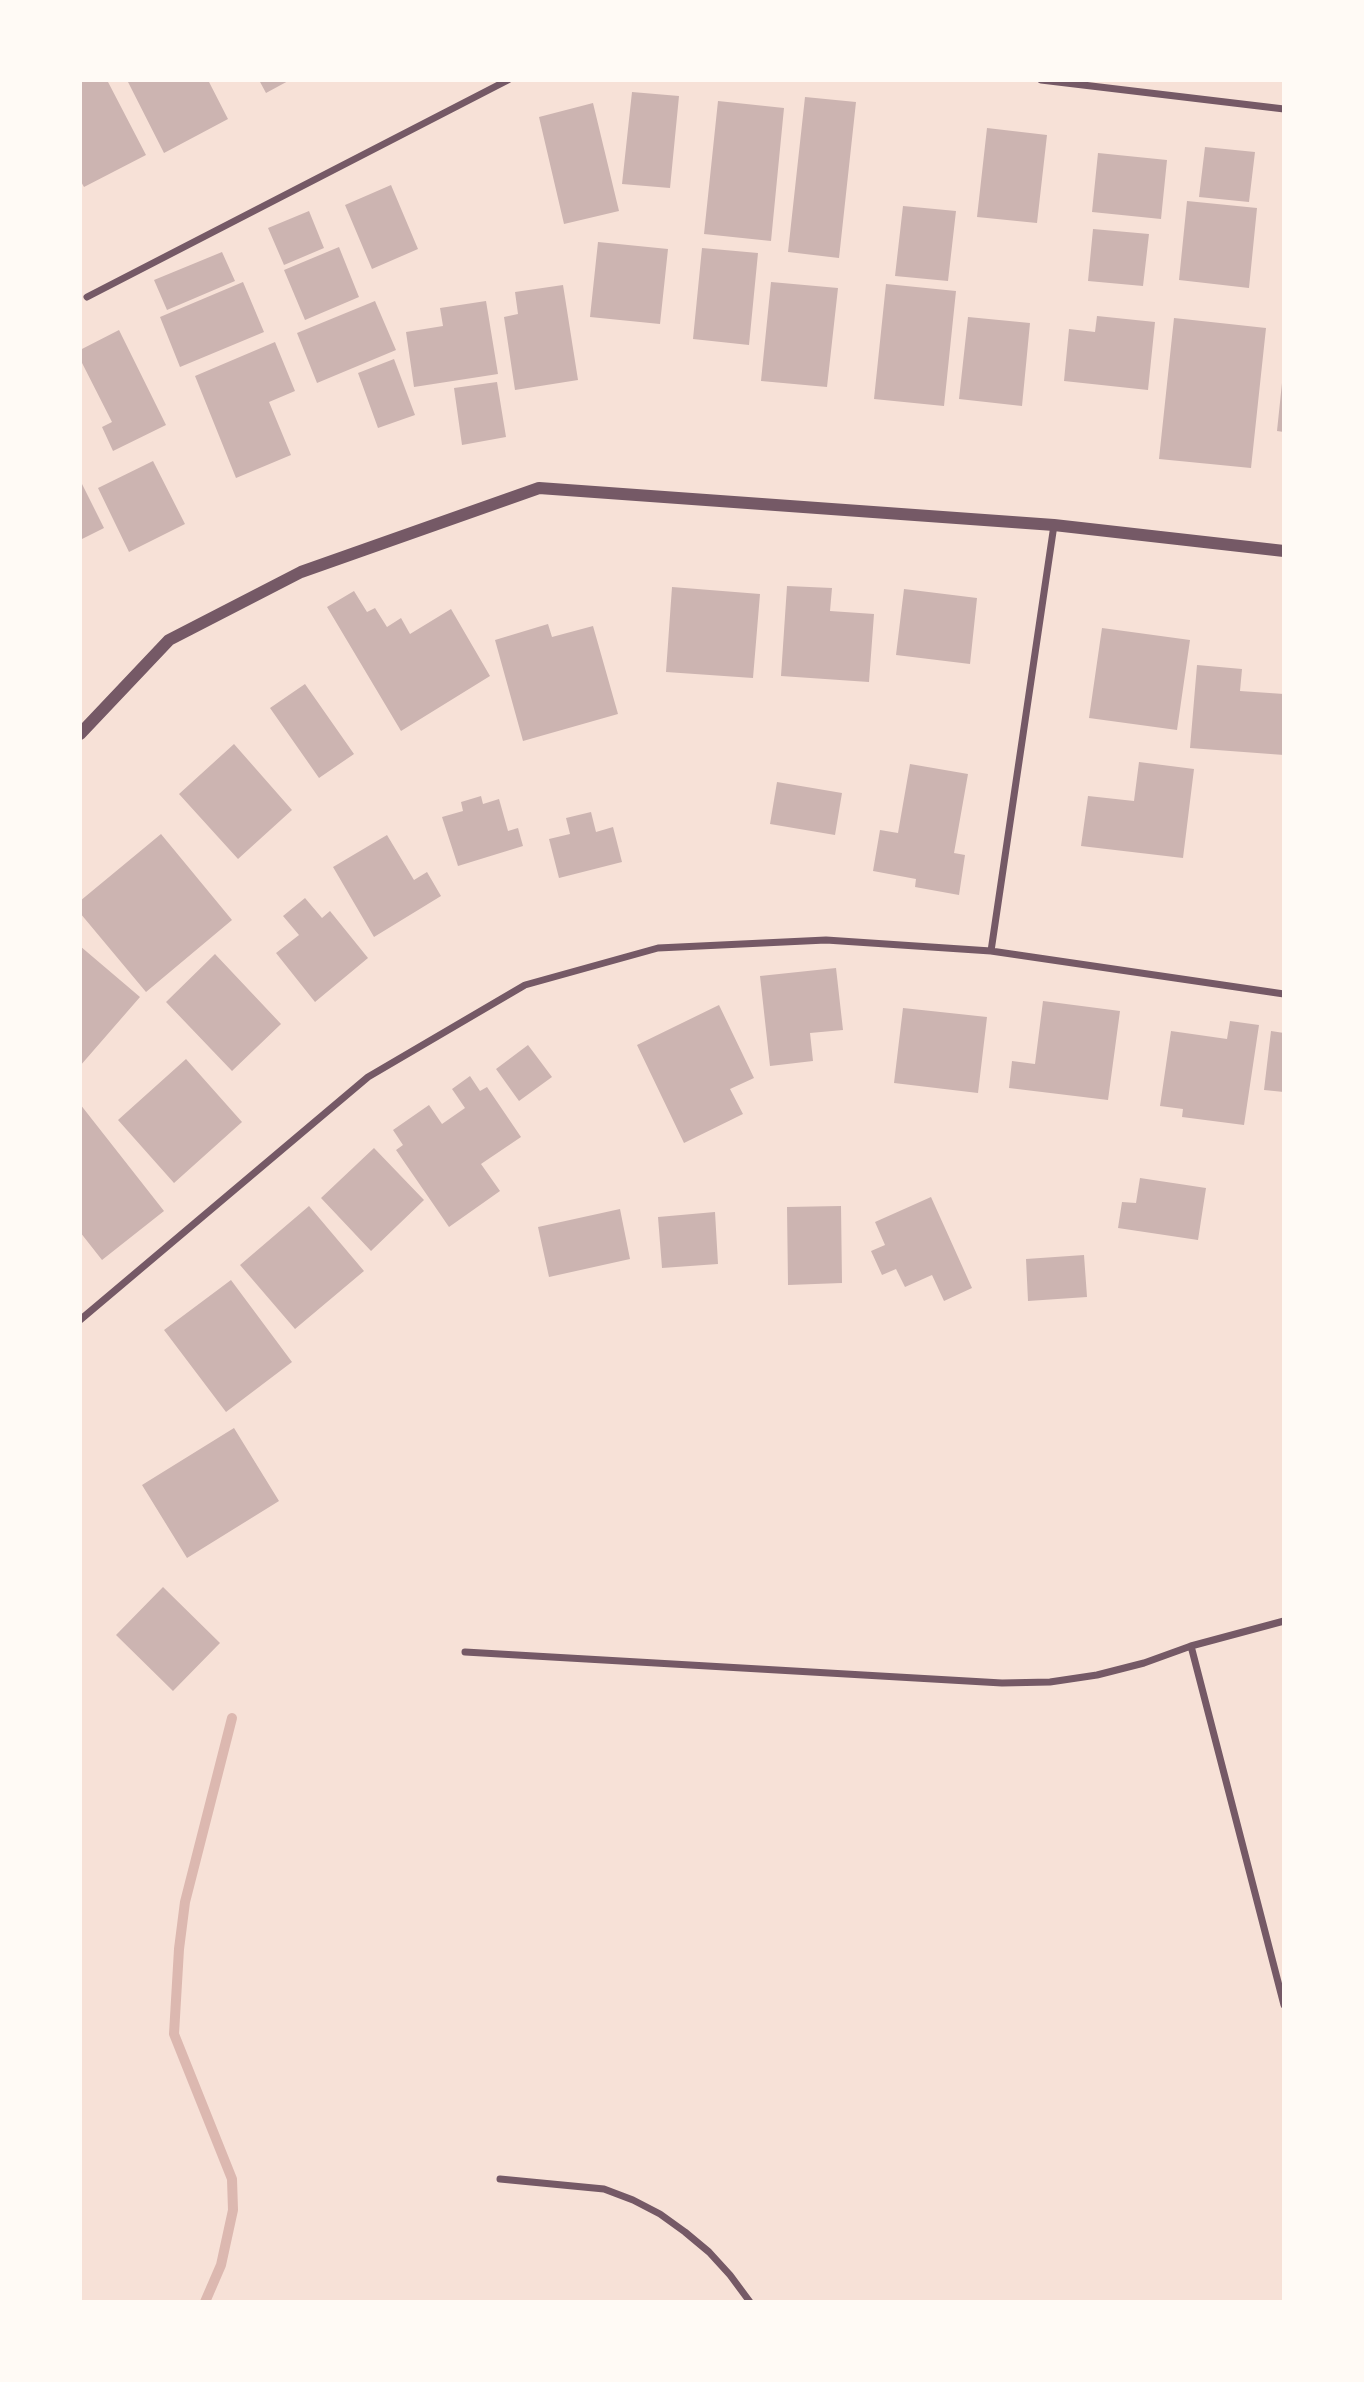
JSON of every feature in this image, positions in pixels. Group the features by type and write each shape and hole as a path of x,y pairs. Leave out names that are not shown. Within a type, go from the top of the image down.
{"street":[{"path":"88,297 509,80"},
{"path":"1041,80 1283,109"},
{"path":"80,734 169,640 301,572 539,488 1054,525 1283,551"},
{"path":"991,951 1054,525"},
{"path":"80,1320 368,1077 525,985 659,948 826,940 991,951 1283,994"},
{"path":"465,1652 1002,1683 1050,1682 1097,1675 1144,1663 1191,1646 1283,1621"},
{"path":"1191,1646 1283,2005"},
{"path":"500,2179 604,2189 633,2200 660,2214 709,2252 750,2301"}],"building":[{"path":"80,80 107,80 146,155 84,187 80,180"},
{"path":"127,80 208,80 228,119 164,153"},
{"path":"259,80 290,80 266,93"},
{"path":"632,92 679,96 670,188 622,184"},
{"path":"805,97 856,102 839,258 788,252"},
{"path":"718,101 784,108 771,241 704,234"},
{"path":"593,103 619,211 564,224 539,117"},
{"path":"987,128 1047,135 1037,223 977,217"},
{"path":"1205,147 1255,152 1249,202 1199,197"},
{"path":"1098,153 1167,160 1161,219 1092,212"},
{"path":"391,185 418,249 372,269 345,205"},
{"path":"1187,201 1257,208 1249,288 1179,280"},
{"path":"903,206 956,211 948,281 895,276"},
{"path":"309,211 324,248 284,265 268,228"},
{"path":"1093,229 1149,234 1143,286 1088,281"},
{"path":"598,242 668,249 660,324 590,317"},
{"path":"339,247 359,297 305,320 284,270"},
{"path":"702,248 758,253 749,345 693,339"},
{"path":"222,252 235,281 167,310 154,280"},
{"path":"243,282 264,332 180,367 160,317"},
{"path":"771,282 838,288 827,387 761,381"},
{"path":"886,284 956,291 944,406 874,399"},
{"path":"563,285 578,380 515,390 504,317 518,314 515,292"},
{"path":"375,301 396,350 317,383 297,333"},
{"path":"486,301 498,374 414,387 406,332 443,326 440,308"},
{"path":"1097,316 1155,322 1148,390 1064,381 1069,329 1095,332"},
{"path":"968,317 1030,323 1022,406 959,399"},
{"path":"1174,318 1266,328 1251,468 1159,459"},
{"path":"119,330 166,425 113,451 102,427 112,422 80,359 80,350"},
{"path":"275,342 295,391 269,402 291,455 236,478 195,376"},
{"path":"394,359 415,415 378,428 358,373"},
{"path":"497,382 506,437 462,445 454,388"},
{"path":"1284,383 1284,432 1277,431"},
{"path":"153,461 185,524 129,552 98,488"},
{"path":"80,480 104,528 80,540"},
{"path":"787,586 832,588 830,611 874,614 869,682 781,676"},
{"path":"672,587 760,594 753,678 666,672"},
{"path":"904,589 977,598 970,664 896,655"},
{"path":"354,591 367,612 375,608 387,627 401,618 410,634 451,609 490,676 401,731 327,607"},
{"path":"548,624 552,637 593,626 618,714 523,741 495,640"},
{"path":"1102,628 1190,640 1177,730 1089,718"},
{"path":"1197,665 1242,669 1240,691 1284,694 1284,755 1190,748"},
{"path":"305,684 354,754 319,778 270,708"},
{"path":"234,744 292,810 238,859 179,794"},
{"path":"1139,762 1194,769 1183,858 1081,846 1088,796 1134,801"},
{"path":"910,764 968,774 954,853 965,855 959,895 915,887 916,879 873,871 880,830 898,833"},
{"path":"777,782 842,793 835,835 770,824"},
{"path":"481,796 483,804 499,799 508,831 518,828 523,846 458,866 442,817 463,811 461,802"},
{"path":"591,812 596,832 613,827 622,862 559,878 549,839 570,834 566,818"},
{"path":"161,834 232,920 146,992 80,913 80,901"},
{"path":"387,835 414,880 427,872 441,896 374,937 333,867"},
{"path":"305,898 322,918 330,911 368,958 315,1002 276,953 299,935 283,916"},
{"path":"80,946 140,997 80,1066"},
{"path":"215,954 281,1024 232,1071 166,1002"},
{"path":"836,968 843,1030 810,1033 813,1061 770,1066 760,976"},
{"path":"1043,1001 1120,1011 1108,1100 1009,1088 1012,1061 1035,1064"},
{"path":"719,1005 754,1078 730,1089 743,1114 684,1143 637,1045"},
{"path":"903,1008 987,1017 978,1093 894,1083"},
{"path":"1230,1021 1259,1025 1244,1125 1182,1117 1183,1109 1160,1106 1171,1031 1227,1039"},
{"path":"1271,1031 1284,1033 1284,1092 1264,1090"},
{"path":"528,1045 552,1077 519,1101 496,1069"},
{"path":"186,1059 242,1122 174,1183 118,1120"},
{"path":"470,1076 480,1091 487,1087 521,1137 481,1164 500,1191 449,1227 396,1150 403,1145 393,1130 429,1105 442,1124 465,1108 452,1089"},
{"path":"80,1104 164,1211 102,1260 80,1232"},
{"path":"374,1148 424,1200 371,1251 321,1198"},
{"path":"1140,1178 1206,1188 1198,1240 1118,1228 1122,1202 1136,1203"},
{"path":"931,1197 972,1288 944,1301 932,1275 905,1287 896,1269 882,1275 871,1251 885,1245 875,1222"},
{"path":"309,1206 364,1271 295,1329 240,1265"},
{"path":"841,1206 842,1283 788,1285 787,1207"},
{"path":"620,1209 630,1259 549,1277 538,1227"},
{"path":"715,1212 718,1264 662,1268 658,1217"},
{"path":"1084,1255 1087,1297 1028,1301 1026,1259"},
{"path":"231,1280 292,1362 226,1412 164,1330"},
{"path":"234,1428 279,1501 187,1558 142,1485"},
{"path":"163,1587 220,1643 173,1691 116,1635"}],"waterway":[{"path":"205,2302 221,2265 233,2210 232,2179 174,2034 185,1902 232,1718"}]}
